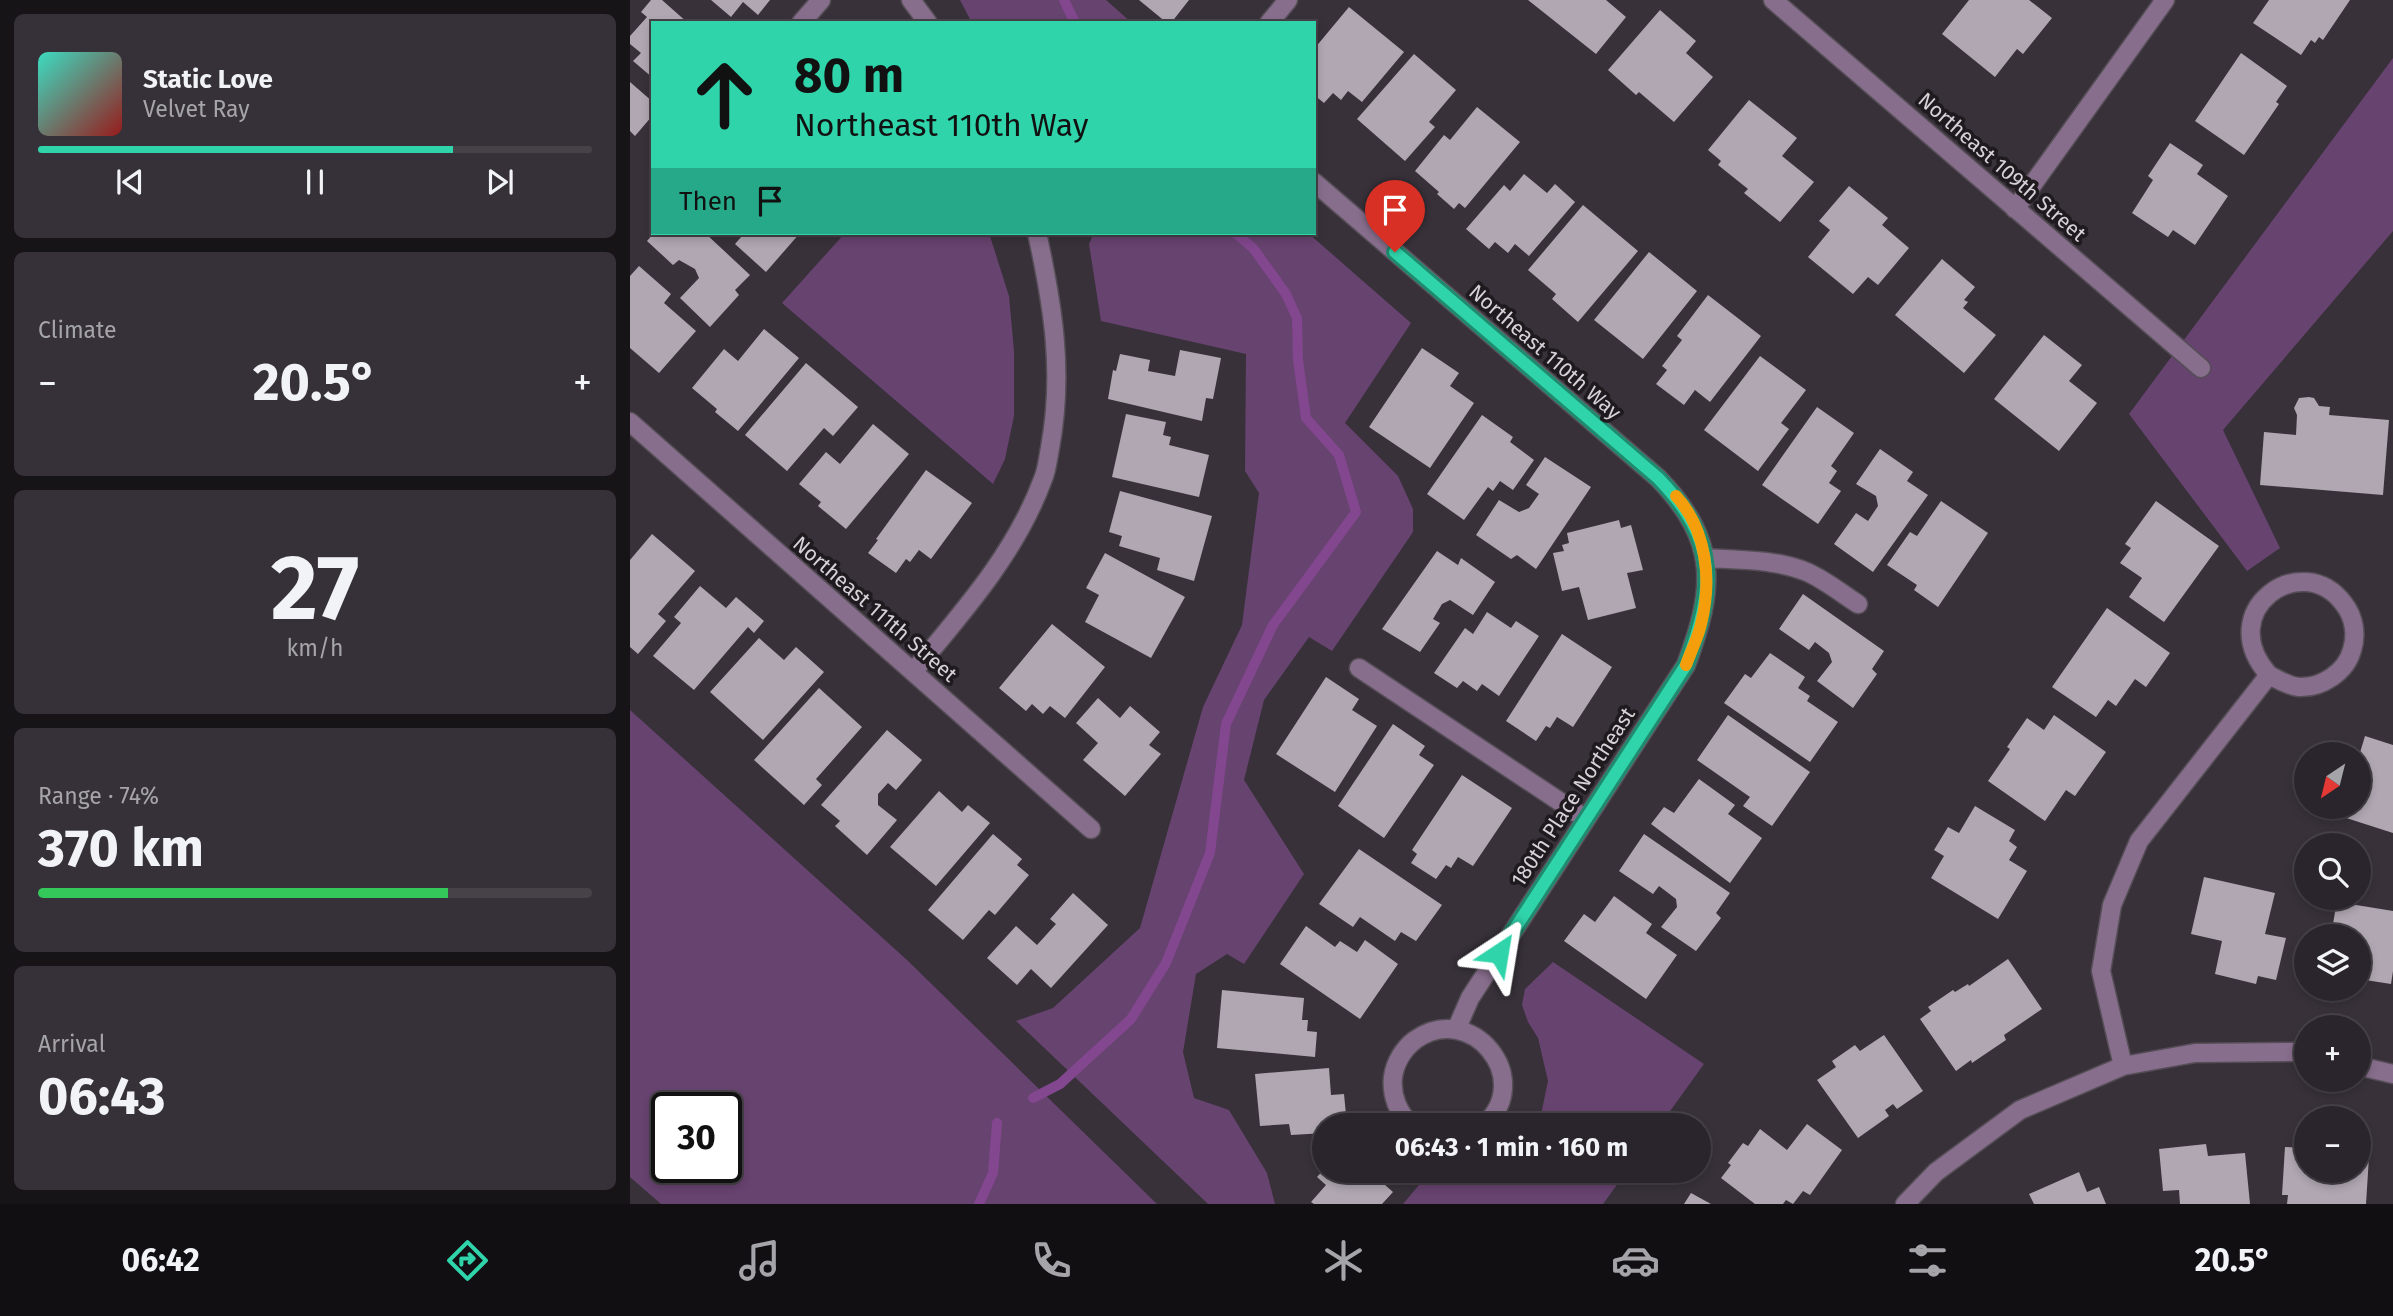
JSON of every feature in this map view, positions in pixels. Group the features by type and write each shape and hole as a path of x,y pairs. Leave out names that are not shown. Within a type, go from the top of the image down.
{"street":[{"path":"803,21 821,0"},
{"path":"911,0 927,21"},
{"path":"1271,21 1287,0"},
{"name":"Northeast 109th Street","path":"1773,0 2201,368"},
{"path":"2015,209 2165,0"},
{"name":"Northeast 110th Way","path":"1316,184 1658,478 1679,500 1695,526 1705,558 1707,581"},
{"path":"913,672 976,596 1021,528 1044,477 1055,424 1058,369 1052,300 1037,235"},
{"name":"Northeast 111th Street","path":"630,422 1091,829"},
{"path":"1705,558 1764,561 1789,566 1824,581 1858,604"},
{"name":"180th Place Northeast","path":"1456,1030 1470,998 1686,665 1701,625 1707,581"},
{"path":"2297,583 2321,586 2336,593 2353,621 2355,637 2343,668 2316,685 2299,687 2283,683 2269,675 2258,663 2252,648 2250,631 2253,615 2262,601 2274,590 2297,583"},
{"path":"1359,668 1586,819"},
{"path":"2123,1066 2101,971 2112,905 2139,841 2269,675"},
{"path":"1402,1113 1393,1092 1393,1075 1399,1058 1409,1045 1423,1035 1439,1030 1456,1030 1473,1035 1487,1045 1497,1059 1502,1075 1502,1092 1494,1113"},
{"path":"1905,1204 1936,1172 2020,1110 2123,1066 2195,1053 2294,1052"},
{"path":"2371,1069 2393,1074"}],"shaded area":[{"path":"960,0 1106,0 1130,21 971,21"},
{"path":"2393,58 2393,231 2223,430 2280,548 2247,571 2129,414"},
{"path":"843,235 990,235 1009,296 1014,351 1014,416 1005,459 993,484 782,303"},
{"path":"1093,235 1310,235 1411,323 1345,423 1398,476 1413,509 1413,532 1332,651 1309,637 1264,700 1244,780 1304,874 1244,964 1227,954 1196,974 1183,1052 1194,1098 1229,1110 1267,1173 1275,1204 1208,1204 1016,1021 1053,1008 1140,928 1203,707 1242,625 1259,493 1245,471 1246,354 1101,321 1089,244"},
{"path":"630,710 907,960 1157,1204 661,1204 630,1177"},
{"path":"1553,962 1704,1064 1669,1113 1541,1113 1548,1081 1538,1038 1522,1005 1525,989"},
{"path":"1421,1183 1618,1183 1603,1204 1403,1204"}],"building":[{"path":"651,0 662,0 686,21 651,21 651,76 633,61 641,53 630,44 630,36 647,17 641,12"},
{"path":"711,0 770,0 758,15 743,2 731,17"},
{"path":"1139,0 1189,0 1173,21 1165,21"},
{"path":"1528,0 1606,0 1626,17 1596,54"},
{"path":"1969,0 2029,0 2052,18 2023,54 2017,49 1995,77 1942,34"},
{"path":"2269,0 2350,0 2323,40 2319,37 2315,43 2311,40 2301,55 2253,23"},
{"path":"1349,7 1404,52 1362,102 1348,91 1341,100 1333,93 1324,103 1316,97 1316,47"},
{"path":"1660,10 1696,41 1686,53 1713,77 1674,122 1639,92 1636,95 1608,70"},
{"path":"2241,53 2287,86 2276,102 2279,104 2244,155 2195,121"},
{"path":"1414,54 1456,90 1429,122 1435,127 1405,161 1357,119"},
{"path":"630,82 651,100 651,117 635,136 630,131"},
{"path":"1749,100 1797,138 1782,156 1814,182 1780,222 1744,193 1748,189 1718,165 1721,161 1708,150"},
{"path":"1477,107 1520,142 1465,208 1459,203 1454,209 1415,171 1444,135 1450,140"},
{"path":"2170,143 2203,165 2197,174 2228,196 2195,245 2173,230 2168,237 2132,213 2153,180 2148,176"},
{"path":"1524,174 1547,193 1555,184 1575,202 1529,256 1515,244 1508,253 1495,242 1489,249 1466,229 1504,185 1510,191"},
{"path":"1849,186 1888,218 1882,225 1909,248 1878,285 1868,277 1853,294 1808,257 1830,230 1819,221"},
{"path":"1583,205 1638,251 1578,322 1552,299 1556,294 1528,270"},
{"path":"652,235 707,235 750,275 735,290 739,295 710,327 680,298 699,278 695,269 679,260 673,265 647,241"},
{"path":"798,235 766,272 735,244 742,236"},
{"path":"1649,252 1697,291 1643,359 1594,320"},
{"path":"1942,259 1975,287 1964,300 1968,302 1963,308 1996,335 1964,373 1895,315"},
{"path":"639,266 671,294 664,303 696,331 659,373 630,348 630,276"},
{"path":"1708,295 1761,336 1710,402 1695,390 1684,405 1656,384 1667,370 1662,366 1682,340 1677,336"},
{"path":"764,329 799,358 738,431 692,388 724,349 738,361"},
{"path":"2044,335 2082,365 2069,381 2097,403 2059,451 1994,399"},
{"path":"1422,348 1459,373 1450,386 1474,403 1430,468 1369,427"},
{"path":"1180,350 1221,358 1213,399 1206,398 1202,421 1108,399 1113,370 1116,371 1120,354 1150,360 1148,371 1175,376"},
{"path":"1760,356 1806,390 1781,423 1789,429 1758,471 1704,430"},
{"path":"806,363 858,407 833,436 824,428 787,471 745,435"},
{"path":"2299,398 2314,398 2319,406 2330,407 2329,415 2389,420 2383,495 2260,485 2264,432 2296,435 2297,415 2294,408"},
{"path":"1817,407 1854,433 1831,466 1837,471 1829,483 1841,491 1818,524 1762,485"},
{"path":"1126,414 1166,422 1163,435 1171,437 1169,445 1209,455 1199,497 1112,477"},
{"path":"1482,415 1513,437 1510,442 1534,460 1513,490 1500,481 1493,491 1488,487 1464,520 1427,494"},
{"path":"873,424 909,454 846,529 818,506 821,502 799,484 826,452 840,464"},
{"path":"1880,449 1913,472 1907,481 1928,495 1873,572 1834,544 1856,513 1868,521 1878,506 1876,496 1856,484"},
{"path":"1545,457 1591,487 1536,569 1517,555 1511,559 1476,535 1499,500 1519,512 1529,508 1539,494 1526,485"},
{"path":"926,470 972,503 931,559 919,550 910,562 906,559 896,573 868,553"},
{"path":"1120,491 1212,516 1194,581 1157,570 1160,558 1119,546 1122,536 1109,532"},
{"path":"1941,501 1988,533 1938,607 1914,590 1917,585 1887,565 1910,532 1917,536"},
{"path":"2156,501 2219,546 2164,622 2129,597 2142,578 2120,563 2131,548 2125,544"},
{"path":"1619,520 1621,528 1631,525 1643,570 1627,573 1636,608 1588,620 1579,587 1562,591 1553,553 1564,551 1562,545 1569,543 1567,533"},
{"path":"652,534 695,571 658,614 666,621 638,654 630,647 630,560"},
{"path":"1437,551 1458,565 1461,558 1495,582 1473,615 1450,600 1442,604 1433,619 1440,623 1420,652 1382,629"},
{"path":"1105,553 1185,597 1151,658 1085,622 1099,595 1086,588"},
{"path":"700,586 726,608 736,597 764,621 754,633 748,627 694,690 653,656 681,623 674,617"},
{"path":"1803,594 1884,651 1872,669 1877,674 1853,708 1817,681 1832,662 1829,653 1815,642 1809,650 1779,629"},
{"path":"2107,608 2170,653 2146,687 2135,679 2116,706 2108,700 2096,717 2052,687"},
{"path":"1487,612 1511,628 1516,621 1539,636 1499,696 1482,684 1477,691 1463,681 1457,688 1434,673 1465,628 1473,634"},
{"path":"1052,624 1105,667 1065,718 1050,706 1043,714 1032,704 1026,711 999,688"},
{"path":"1562,634 1612,667 1573,727 1557,717 1550,728 1546,726 1536,741 1506,721"},
{"path":"759,638 784,660 796,647 824,672 763,740 710,692"},
{"path":"1770,653 1805,677 1798,688 1810,696 1807,701 1838,722 1810,762 1724,703 1745,674 1751,678"},
{"path":"1326,677 1359,699 1352,710 1377,726 1335,792 1276,754"},
{"path":"819,688 862,727 816,779 822,785 804,805 754,760"},
{"path":"1098,698 1120,718 1130,706 1160,732 1149,745 1161,754 1125,796 1083,760 1098,743 1076,723"},
{"path":"1728,715 1810,772 1772,826 1743,806 1750,797 1697,760"},
{"path":"2054,715 2106,752 2075,796 2066,790 2045,821 1988,781 2027,718 2044,730"},
{"path":"1393,724 1425,746 1419,755 1434,765 1384,838 1338,806"},
{"path":"887,730 922,760 896,790 888,783 878,794 878,805 897,820 867,855 835,826 840,821 821,805"},
{"path":"2365,736 2393,745 2393,833 2349,819 2371,819 2371,742 2363,742"},
{"path":"1462,775 1512,808 1473,866 1458,857 1451,868 1446,865 1436,879 1411,863 1417,854 1412,850"},
{"path":"1699,779 1735,805 1728,814 1762,838 1730,883 1651,824 1664,807 1674,813"},
{"path":"939,791 962,812 968,805 990,823 936,886 890,847"},
{"path":"1975,806 2015,830 2009,841 2017,847 2009,860 2027,871 1998,919 1931,878 1944,856 1934,850 1948,827 1959,833"},
{"path":"993,834 1022,859 1017,865 1029,875 995,915 989,910 963,940 928,910"},
{"path":"1644,834 1730,893 1716,913 1721,918 1696,951 1661,927 1677,907 1676,899 1659,886 1653,894 1619,871"},
{"path":"1359,849 1442,905 1416,941 1401,932 1395,941 1360,917 1353,927 1319,904"},
{"path":"2204,877 2275,893 2265,934 2286,938 2276,980 2258,976 2256,984 2215,974 2222,941 2191,934"},
{"path":"1073,893 1108,925 1051,988 1031,969 1017,985 987,958 1016,926 1037,945 1056,924 1050,919"},
{"path":"1614,896 1652,924 1646,933 1677,955 1646,999 1564,941 1584,914 1595,922"},
{"path":"2371,907 2393,911 2391,984 2371,981 2371,924 2333,924 2335,910 2371,910"},
{"path":"1306,926 1335,947 1340,941 1357,952 1365,940 1398,964 1360,1019 1280,964"},
{"path":"2008,959 2042,1009 2004,1035 2006,1040 1956,1071 1920,1019 1931,1011 1928,1007 1953,990 1955,992 1968,984 1969,986"},
{"path":"1222,990 1304,998 1302,1020 1308,1020 1307,1031 1317,1032 1315,1057 1217,1048"},
{"path":"1884,1035 1923,1091 1897,1109 1893,1104 1885,1110 1889,1116 1858,1138 1817,1080 1836,1067 1832,1061 1855,1045 1860,1051"},
{"path":"1329,1068 1331,1095 1344,1094 1346,1113 1312,1113 1312,1134 1291,1135 1289,1124 1260,1126 1255,1074"},
{"path":"1807,1124 1842,1150 1810,1195 1803,1191 1793,1204 1786,1200 1783,1204 1755,1204 1721,1178 1743,1143 1748,1146 1760,1129 1787,1150"},
{"path":"2206,1144 2208,1156 2245,1153 2250,1204 2180,1204 2179,1190 2163,1191 2159,1149"},
{"path":"2285,1147 2294,1147 2294,1183 2367,1183 2366,1204 2287,1204 2288,1195 2282,1195"},
{"path":"2079,1172 2087,1192 2099,1187 2106,1204 2034,1204 2029,1194"},
{"path":"1324,1183 1383,1183 1393,1192 1382,1204 1311,1202 1326,1185"},
{"path":"1691,1193 1711,1204 1684,1204"}],"waterway":[{"path":"1064,0 1074,21"},
{"path":"1033,1098 1060,1084 1131,1019 1166,963 1210,853 1226,724 1273,625 1356,512 1339,455 1306,418 1298,360 1297,318 1286,294 1253,248 1237,235"},
{"path":"979,1204 993,1173 997,1123"}],"slow traffic":[{"path":"1676,496 1695,526 1705,558 1707,581 1701,625 1686,665"}],"route":[{"path":"1395,252 1658,478 1679,500 1695,526 1705,558 1707,581 1701,625 1686,665 1499,953"}]}
